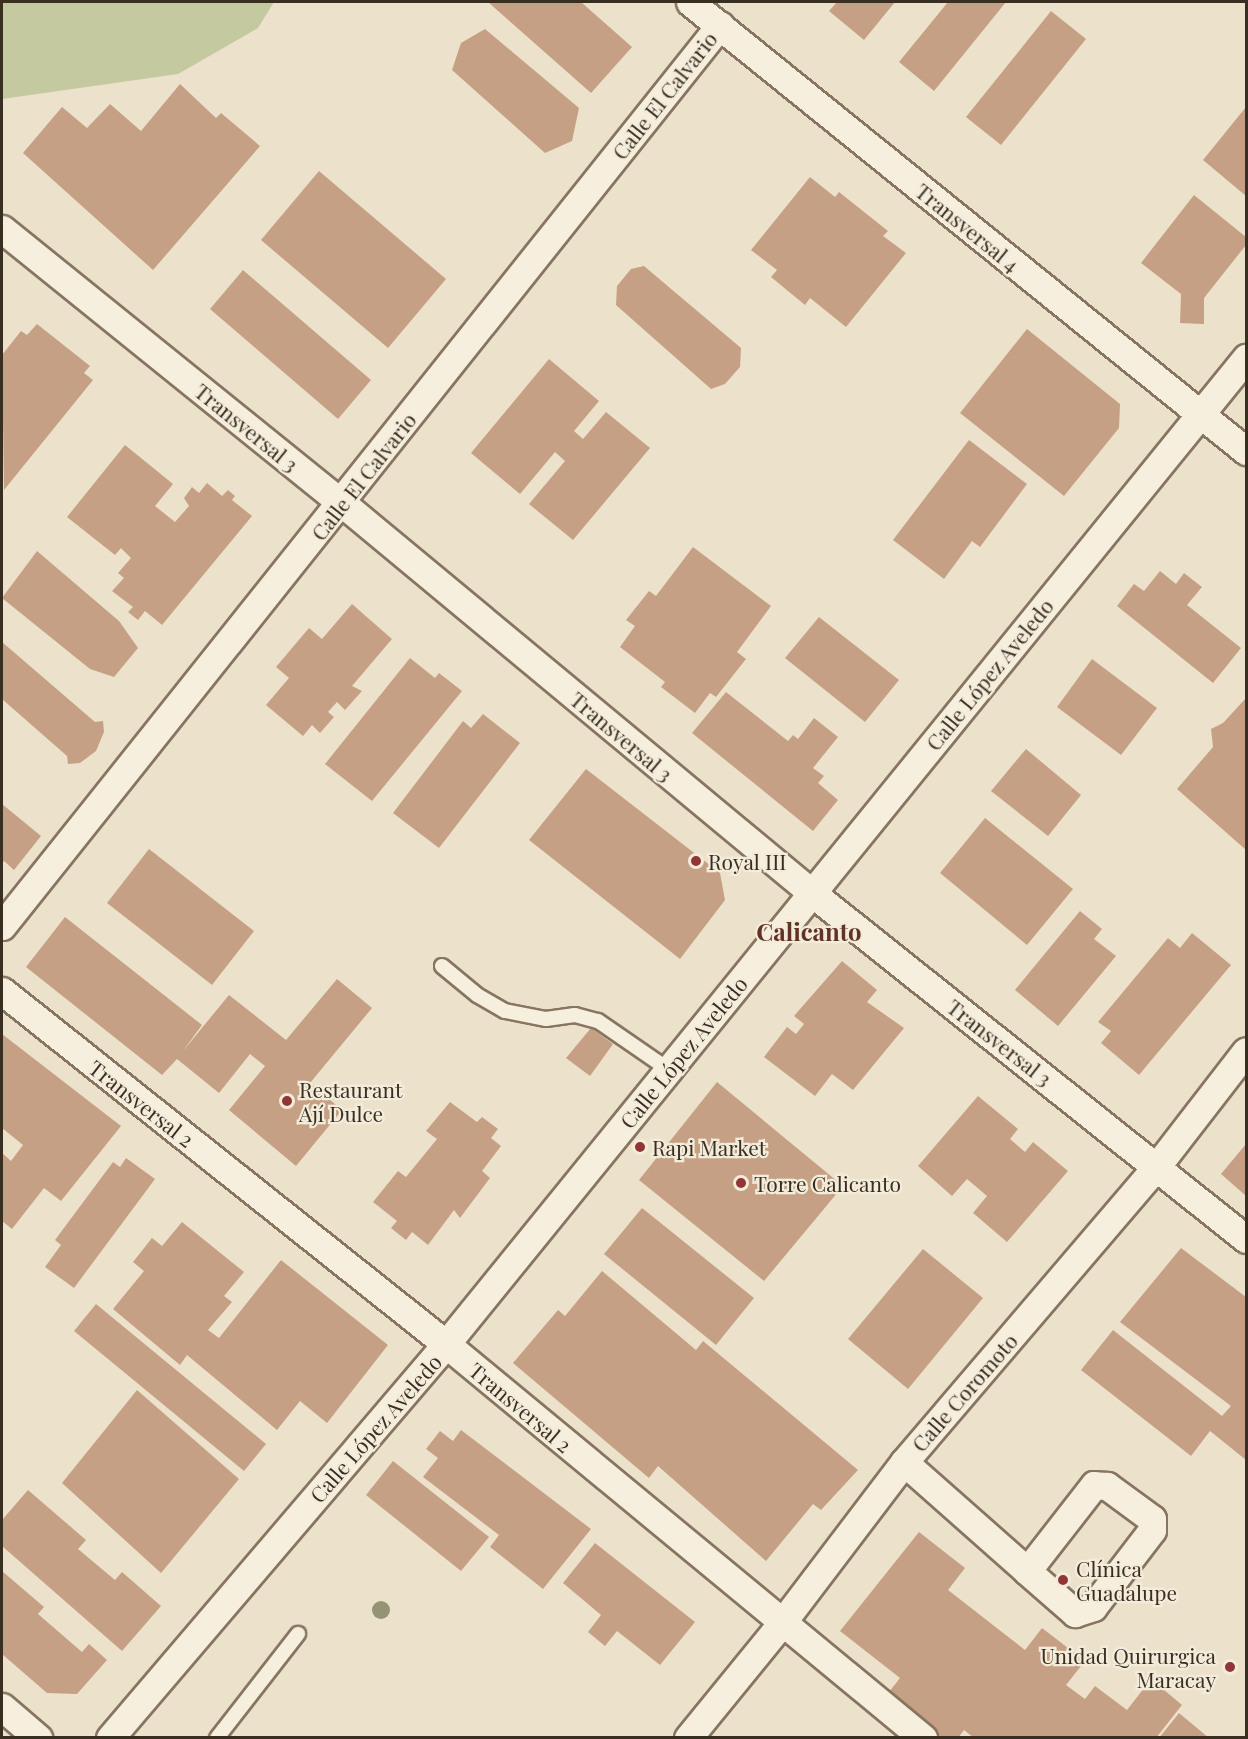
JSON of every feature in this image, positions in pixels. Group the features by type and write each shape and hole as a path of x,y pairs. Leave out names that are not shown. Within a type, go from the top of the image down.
{"street":[{"name":"Transversal 4","path":"690,2 720,24 1198,415 1246,451"},
{"name":"Calle El Calvario","path":"2,926 342,503 720,24"},
{"name":"Transversal 3","path":"2,229 342,503 812,893 1246,1239"},
{"name":"Calle López Aveledo","path":"110,1737 446,1344 1246,358"},
{"name":"Transversal 2","path":"2,991 446,1344 781,1624 923,1737"},
{"name":"Calle Coromoto","path":"688,1737 781,1624 903,1462 1157,1166 1246,1051"},
{"path":"903,1462 1027,1571 1075,1613 1085,1612 1152,1530 1152,1519 1107,1486 1094,1485 1027,1571"},
{"path":"2,1707 38,1737"}],"lane":[{"path":"442,966 477,995 505,1011 546,1019 575,1015 598,1022 669,1070"},
{"path":"217,1737 298,1634"}],"green space":[{"path":"2,2 274,2 258,28 178,74 2,99"}],"building":[{"path":"488,2 581,2 632,47 591,93"},
{"path":"837,2 895,2 864,40 829,11"},
{"path":"948,2 1006,2 934,91 899,62"},
{"path":"1051,11 1086,39 1001,145 966,117"},
{"path":"485,29 579,108 572,141 545,153 452,70 461,43"},
{"path":"180,84 216,118 221,113 260,146 153,270 23,153 62,107 87,128 110,104 141,131"},
{"path":"1246,107 1246,196 1203,160"},
{"path":"319,171 446,279 388,348 261,240"},
{"path":"810,177 835,197 839,192 888,231 883,236 906,253 846,327 810,298 805,305 771,277 777,270 751,250"},
{"path":"1194,195 1246,237 1246,245 1204,298 1204,324 1180,323 1181,294 1141,263"},
{"path":"644,266 741,348 740,367 725,384 711,389 616,305 617,286 631,269"},
{"path":"243,270 371,380 338,419 210,309"},
{"path":"37,324 90,366 84,373 93,380 4,490 2,355 21,331 27,335"},
{"path":"1027,329 1120,404 1119,428 1064,496 960,413"},
{"path":"549,359 599,401 574,431 583,439 606,412 650,448 573,540 529,504 565,461 555,452 520,494 471,453"},
{"path":"969,440 1027,484 980,547 972,541 944,579 893,540"},
{"path":"125,445 173,484 155,506 175,522 189,506 184,498 192,487 199,493 207,483 222,496 228,490 235,496 232,500 252,516 162,625 145,611 138,620 128,612 133,607 112,591 124,578 118,573 131,558 121,548 115,555 67,517"},
{"path":"693,547 771,606 737,652 746,659 716,697 710,693 695,713 661,687 665,682 620,647 635,626 626,620 649,591 656,596"},
{"path":"37,551 119,621 138,648 114,677 90,669 2,598"},
{"path":"1160,571 1176,584 1184,573 1202,587 1187,605 1241,648 1213,683 1117,606 1134,584 1144,591"},
{"path":"352,604 392,639 352,686 362,691 345,710 337,702 328,712 334,717 320,733 312,725 303,736 266,705 289,678 276,667 309,628 322,639"},
{"path":"819,617 899,680 865,722 785,658"},
{"path":"2,642 95,722 103,721 104,732 96,751 80,763 68,764 67,756 2,699"},
{"path":"410,658 435,678 439,673 462,691 372,801 325,764"},
{"path":"1092,659 1157,708 1121,755 1057,707"},
{"path":"726,692 788,741 793,735 798,739 814,718 838,737 813,768 824,776 818,783 838,800 813,831 692,733"},
{"path":"1246,698 1246,850 1177,789 1213,747 1211,729 1223,723"},
{"path":"483,714 520,743 439,848 393,813 463,721 471,728"},
{"path":"1026,749 1081,795 1048,836 991,791"},
{"path":"586,769 720,873 725,900 680,959 529,840"},
{"path":"2,804 41,836 14,870 4,861 2,864"},
{"path":"985,818 1073,889 1027,945 940,873"},
{"path":"149,849 254,931 212,985 107,903"},
{"path":"1080,911 1102,929 1094,939 1116,956 1058,1026 1015,990"},
{"path":"65,917 202,1025 183,1051 229,995 286,1040 337,979 372,1008 310,1083 342,1110 296,1166 229,1110 265,1066 250,1054 219,1093 177,1059 162,1075 26,967"},
{"path":"1192,933 1231,965 1139,1075 1101,1043 1111,1031 1098,1022 1168,938 1180,948"},
{"path":"842,961 877,990 867,1002 904,1028 853,1090 832,1074 815,1096 764,1057 787,1027 796,1034 804,1024 794,1016"},
{"path":"591,1028 613,1044 590,1076 566,1058"},
{"path":"2,1034 121,1126 61,1201 44,1188 12,1229 2,1221 2,1153 11,1161 23,1145 2,1128"},
{"name":"Torre Calicanto","path":"717,1082 843,1186 764,1281 639,1180"},
{"path":"978,1096 1018,1129 1010,1139 1025,1152 1033,1142 1068,1171 1007,1242 973,1213 987,1196 967,1179 952,1196 918,1166"},
{"path":"450,1102 477,1122 482,1117 498,1129 491,1138 501,1146 482,1171 490,1178 460,1218 454,1210 428,1245 412,1232 406,1240 391,1228 397,1221 373,1202 398,1171 406,1177 437,1139 426,1131"},
{"path":"1246,1144 1246,1196 1221,1174"},
{"path":"126,1158 155,1179 74,1288 45,1267 61,1245 55,1240 113,1162 120,1167"},
{"path":"642,1208 754,1298 716,1345 604,1254"},
{"path":"182,1222 244,1272 224,1296 232,1302 208,1330 219,1338 281,1260 388,1345 327,1423 300,1401 277,1430 187,1355 180,1365 113,1309 144,1271 133,1262 152,1238 162,1246"},
{"path":"1181,1248 1246,1297 1246,1460 1210,1431 1191,1456 1081,1370 1113,1330 1222,1416 1231,1406 1120,1322"},
{"path":"923,1249 983,1298 908,1389 848,1339"},
{"path":"602,1271 696,1350 703,1341 858,1470 821,1510 813,1504 766,1561 658,1466 649,1478 513,1363 558,1310 565,1316"},
{"path":"96,1304 266,1444 244,1471 74,1331"},
{"path":"137,1390 239,1479 161,1573 62,1483"},
{"path":"461,1430 591,1529 543,1589 490,1547 499,1535 423,1477 438,1458 426,1449 440,1431 453,1441"},
{"path":"393,1461 489,1537 461,1571 366,1495"},
{"path":"28,1490 86,1540 78,1549 115,1580 122,1572 161,1606 122,1651 2,1546 2,1520"},
{"name":"Clínica Guadalupe","path":"919,1532 965,1568 948,1590 1025,1650 1042,1628 1085,1661 1066,1685 1085,1699 1095,1686 1127,1710 1151,1679 1182,1705 1156,1738 974,1738 964,1730 958,1738 937,1738 885,1697 900,1678 840,1631"},
{"path":"595,1543 695,1622 660,1665 617,1631 605,1646 588,1632 601,1615 563,1583"},
{"path":"2,1571 44,1607 38,1614 82,1652 89,1644 107,1660 77,1694 47,1693 2,1654"},
{"path":"1179,1713 1209,1738 1159,1738"}],"place":[{"name":"Royal III","path":"696,861"},
{"name":"Restaurant Ají Dulce","path":"287,1101"},
{"name":"Rapi Market","path":"640,1147"},
{"name":"Torre Calicanto","path":"741,1183"},
{"name":"Clínica Guadalupe","path":"1063,1580"},
{"name":"Unidad Quirurgica Maracay","path":"1230,1667"}],"district":[{"name":"Calicanto","path":"809,932"}]}
